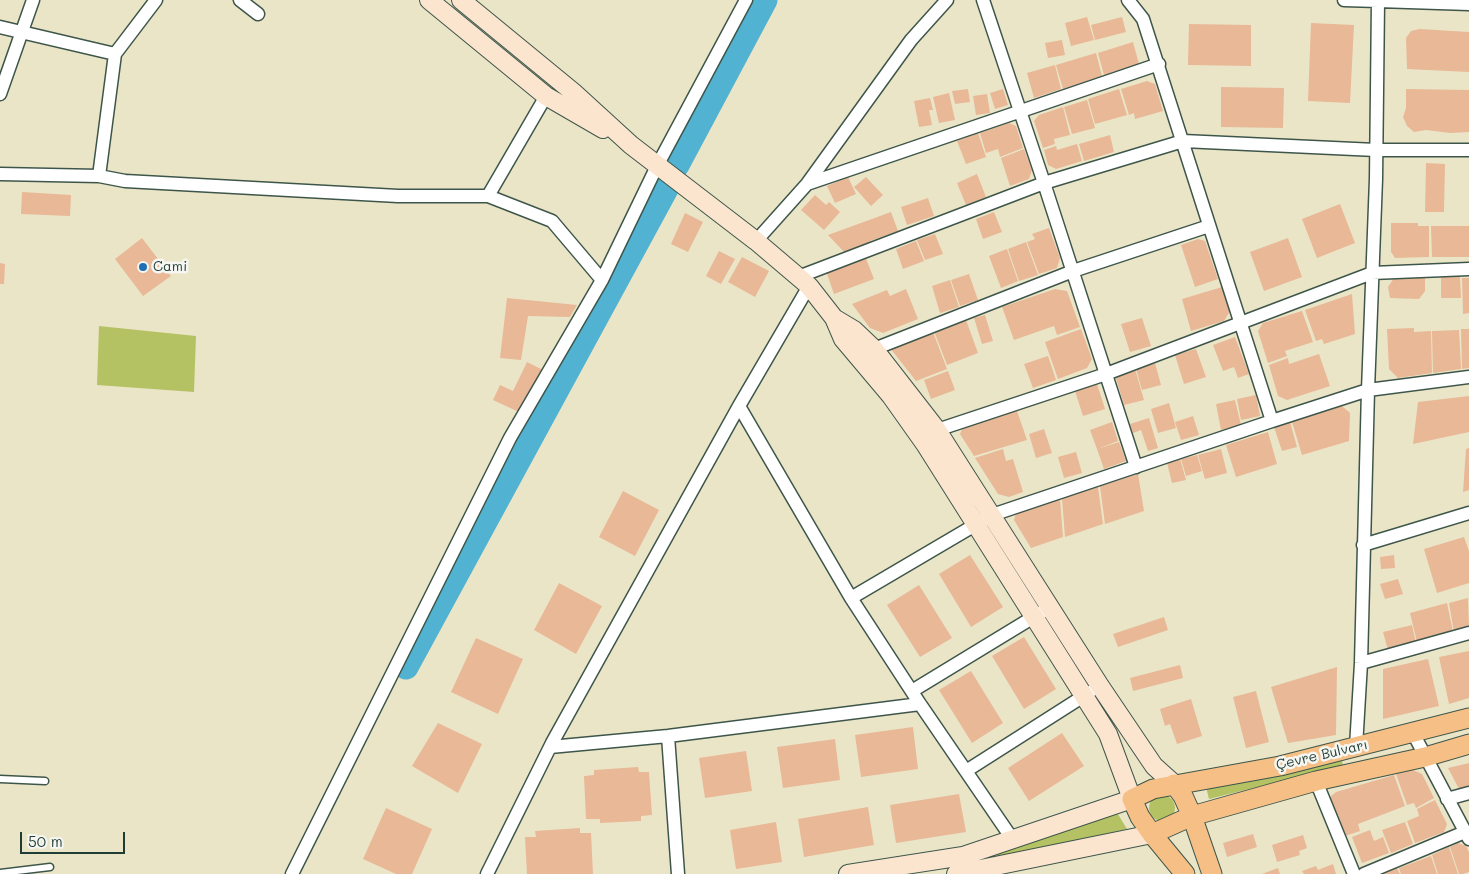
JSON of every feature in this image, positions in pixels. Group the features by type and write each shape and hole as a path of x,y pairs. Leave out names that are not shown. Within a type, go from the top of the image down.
{"main road":[{"path":"428,0 546,96 631,145"},
{"path":"461,0 573,92 631,145 756,241 804,281 834,318 843,339 891,396 976,524 1108,734 1140,817 1185,874"},
{"path":"834,318 854,330 874,349 937,430 1100,686 1154,766 1174,784 1183,796 1212,874"},
{"name":"Çevre Bulvarı","path":"1132,799 1153,789 1280,766 1469,718"},
{"name":"Çevre Bulvarı","path":"1152,834 1192,816 1316,781 1424,757 1469,744"},
{"path":"848,874 963,856 1132,799"},
{"path":"956,874 988,871 1152,834"}],"street":[{"path":"0,94 33,0"},
{"path":"99,176 115,54 156,0"},
{"path":"240,0 258,14"},
{"path":"292,874 420,613 510,438 602,280 657,166 746,0"},
{"path":"756,241 807,184 911,40 947,0"},
{"path":"983,0 1136,467"},
{"path":"1128,0 1143,19 1159,64 1272,421"},
{"path":"1344,0 1469,4"},
{"path":"1356,747 1361,663 1376,150 1378,1"},
{"path":"0,26 115,54"},
{"path":"807,184 1159,64"},
{"path":"488,196 546,96"},
{"path":"487,874 550,747 740,406 804,281 1044,183 1183,141 1376,150 1469,150"},
{"path":"0,174 99,176 125,181 398,196 488,196 552,221 602,280"},
{"path":"874,349 1073,272 1209,226"},
{"path":"937,430 1106,374 1372,273 1469,269"},
{"path":"851,598 992,515 1368,390 1469,377"},
{"path":"740,406 851,598 920,704 1013,840"},
{"path":"1363,545 1469,513"},
{"path":"912,691 1050,607"},
{"path":"1361,663 1469,633"},
{"path":"966,772 1100,686"},
{"path":"550,747 668,736 920,704"},
{"path":"1364,874 1467,836 1413,733"},
{"path":"668,736 678,874"},
{"path":"1316,781 1354,874"},
{"path":"1447,799 1469,793"}],"lane":[{"path":"0,779 45,780"},
{"path":"0,873 50,867"}],"green space":[{"path":"99,326 196,336 194,392 97,385"},
{"path":"1342,760 1343,766 1209,799 1206,787"},
{"path":"1162,795 1171,799 1175,808 1171,817 1162,821 1153,817 1149,808 1153,799"},
{"path":"1116,811 1127,829 997,858 997,852"}],"building":[{"path":"1087,17 1094,40 1071,46 1065,23"},
{"path":"1122,17 1126,32 1095,40 1091,25"},
{"path":"1311,23 1354,25 1350,103 1308,101"},
{"path":"1189,24 1251,25 1251,66 1188,65"},
{"path":"1420,29 1469,32 1469,72 1407,69 1406,38 1411,31"},
{"path":"1062,40 1065,55 1048,58 1045,43"},
{"path":"1133,42 1139,64 1104,75 1098,53"},
{"path":"1096,53 1102,76 1063,89 1056,65"},
{"path":"1055,65 1061,89 1034,98 1027,73"},
{"path":"1147,81 1155,84 1163,111 1135,119 1134,113 1129,115 1121,89"},
{"path":"1221,87 1284,88 1283,128 1221,127"},
{"path":"968,89 970,102 955,104 952,91"},
{"path":"1003,89 1008,105 995,109 990,93"},
{"path":"1119,89 1127,115 1095,124 1088,99"},
{"path":"1406,89 1469,90 1469,132 1450,133 1426,130 1414,132 1407,126 1403,117 1406,108"},
{"path":"949,93 955,120 939,123 933,97"},
{"path":"987,94 990,113 976,115 973,96"},
{"path":"930,98 933,110 929,110 932,125 919,127 914,101"},
{"path":"1087,100 1095,128 1072,134 1064,107"},
{"path":"1063,107 1070,135 1054,139 1055,144 1043,148 1034,121 1039,115"},
{"path":"1009,123 1016,126 1023,148 1000,157 998,149 986,153 980,133"},
{"path":"978,133 986,157 966,164 957,141"},
{"path":"1110,135 1114,152 1084,161 1079,144"},
{"path":"1077,144 1082,161 1056,169 1048,165 1044,150 1056,146 1057,150"},
{"path":"1024,149 1032,170 1029,179 1010,186 1001,158"},
{"path":"1426,163 1445,164 1444,212 1425,212"},
{"path":"977,174 986,197 966,205 957,183"},
{"path":"848,177 856,194 835,203 827,186"},
{"path":"866,177 883,195 871,206 854,187"},
{"path":"22,192 71,195 70,216 21,214"},
{"path":"815,195 826,205 829,202 840,212 824,230 801,210"},
{"path":"928,198 934,216 907,225 901,207"},
{"path":"1340,204 1355,243 1317,258 1302,219"},
{"path":"891,212 898,231 870,241 870,244 845,253 828,235"},
{"path":"994,212 1002,232 983,239 976,219"},
{"path":"685,213 703,222 688,252 671,244"},
{"path":"1391,223 1418,223 1418,226 1429,226 1429,257 1395,258 1391,252"},
{"path":"1431,226 1469,226 1469,257 1432,257"},
{"path":"1049,228 1060,258 1057,268 1039,274 1027,242 1035,239 1032,234"},
{"path":"935,234 943,254 925,260 917,240"},
{"name":"Cami","path":"142,238 171,276 143,296 115,259"},
{"path":"1288,238 1302,277 1264,291 1250,252"},
{"path":"1198,239 1205,241 1218,279 1195,287 1181,245"},
{"path":"916,241 924,261 903,269 896,249"},
{"path":"1026,242 1038,275 1019,281 1008,249"},
{"path":"1007,249 1018,281 1001,288 989,256"},
{"path":"719,251 735,259 721,284 706,276"},
{"path":"865,256 874,279 834,294 826,271"},
{"path":"742,257 769,271 755,297 728,282"},
{"path":"0,263 5,264 4,284 0,284"},
{"path":"969,274 978,300 960,306 951,280"},
{"path":"1441,277 1460,277 1461,298 1441,298"},
{"path":"1394,278 1425,278 1425,291 1419,299 1390,298 1388,287"},
{"path":"1462,278 1469,278 1469,313 1463,314"},
{"path":"950,280 959,307 940,313 932,286"},
{"path":"1222,287 1230,311 1224,321 1191,331 1182,299"},
{"path":"906,289 918,319 883,333 870,328 852,304 887,290 890,296"},
{"path":"1055,289 1067,291 1080,327 1057,335 1054,326 1014,340 1002,307"},
{"path":"1352,294 1355,334 1324,344 1322,339 1316,341 1305,310"},
{"path":"507,298 577,305 570,317 528,316 521,360 500,358"},
{"path":"1302,311 1313,342 1285,351 1287,356 1268,363 1258,331 1263,323"},
{"path":"985,315 993,341 982,344 974,318"},
{"path":"1142,318 1151,346 1130,352 1121,324"},
{"path":"966,320 978,353 947,365 934,331"},
{"path":"1414,328 1414,332 1431,331 1432,373 1398,378 1389,369 1387,329"},
{"path":"1081,329 1092,359 1087,368 1058,379 1045,342"},
{"path":"1461,329 1469,329 1469,368 1462,369"},
{"path":"1459,330 1461,369 1433,373 1432,331"},
{"path":"933,332 947,369 916,381 890,348"},
{"path":"1235,337 1249,374 1238,378 1234,367 1223,371 1213,345"},
{"path":"1196,349 1206,377 1184,384 1175,355"},
{"path":"1319,354 1330,386 1287,400 1278,396 1269,365 1288,358 1289,364"},
{"path":"1048,356 1056,380 1033,388 1024,364"},
{"path":"527,362 543,370 521,413 493,400 500,385 513,391"},
{"path":"1155,363 1161,385 1142,390 1136,369"},
{"path":"1135,369 1144,400 1124,405 1115,375"},
{"path":"948,371 955,390 931,399 924,380"},
{"path":"1097,384 1105,409 1083,416 1075,391"},
{"path":"1256,395 1260,416 1241,420 1237,399"},
{"path":"1469,396 1469,432 1413,444 1418,402"},
{"path":"1235,400 1241,425 1221,430 1216,404"},
{"path":"1169,403 1176,428 1158,433 1151,409"},
{"path":"1342,406 1350,413 1349,441 1302,455 1292,422"},
{"path":"1016,408 1027,440 974,456 960,434 964,425"},
{"path":"1193,416 1199,435 1181,440 1175,422"},
{"path":"1149,418 1158,448 1148,451 1141,430 1133,433 1130,424"},
{"path":"1112,422 1118,441 1097,449 1090,430"},
{"path":"1290,422 1297,447 1282,451 1274,427"},
{"path":"1044,429 1052,453 1036,458 1029,434"},
{"path":"1268,432 1277,464 1236,477 1226,445"},
{"path":"1119,442 1126,461 1104,469 1097,449"},
{"path":"1469,448 1469,490 1463,492 1466,449"},
{"path":"1003,449 1006,461 1013,459 1023,492 1009,497 998,494 975,458"},
{"path":"1221,449 1227,473 1205,479 1198,455"},
{"path":"1076,452 1082,473 1064,478 1058,457"},
{"path":"1197,455 1202,471 1186,476 1181,459"},
{"path":"1180,459 1186,480 1172,483 1167,463"},
{"path":"1138,474 1144,511 1105,524 1100,486"},
{"path":"1098,487 1103,524 1065,537 1062,498"},
{"path":"623,491 659,510 635,556 599,537"},
{"path":"1060,499 1063,537 1031,548 1014,520 1016,513"},
{"path":"1464,537 1469,551 1469,583 1437,593 1424,549"},
{"path":"970,555 1003,607 971,627 939,574"},
{"path":"1394,555 1395,568 1381,569 1380,557"},
{"path":"1398,579 1403,594 1385,599 1380,584"},
{"path":"559,583 602,606 576,654 534,630"},
{"path":"919,585 952,638 920,657 887,605"},
{"path":"1468,598 1469,628 1454,632 1449,603"},
{"path":"1447,603 1453,632 1417,642 1410,613"},
{"path":"1164,617 1168,630 1118,647 1113,634"},
{"path":"1412,625 1416,643 1388,650 1383,632"},
{"path":"1024,637 1056,689 1024,709 992,656"},
{"path":"476,638 523,659 498,714 451,692"},
{"path":"1469,651 1469,698 1449,704 1439,657"},
{"path":"1428,659 1439,706 1383,719 1383,669"},
{"path":"1180,665 1183,678 1133,691 1130,678"},
{"path":"1337,667 1336,735 1288,743 1271,687"},
{"path":"971,671 1003,723 972,743 939,690"},
{"path":"1256,691 1269,742 1246,748 1233,697"},
{"path":"1191,699 1202,736 1177,744 1170,724 1165,726 1160,709"},
{"path":"438,723 482,744 458,793 412,766"},
{"path":"913,727 918,769 861,777 855,735"},
{"path":"1062,733 1084,766 1029,801 1008,768"},
{"path":"835,739 840,780 783,788 777,747"},
{"path":"746,751 752,791 705,798 699,758"},
{"path":"1469,763 1469,787 1459,789 1448,768"},
{"path":"638,767 639,772 649,772 652,815 641,816 641,821 600,823 600,819 586,819 584,776 594,775 594,770"},
{"path":"1411,769 1422,774 1434,798 1416,808 1414,803 1407,805 1396,774"},
{"path":"1394,775 1405,806 1358,824 1360,831 1345,836 1330,797 1336,792"},
{"path":"959,794 966,832 896,843 890,805"},
{"path":"1435,800 1447,824 1444,832 1415,843 1407,821 1419,816 1417,809"},
{"path":"868,807 874,845 804,857 798,819"},
{"path":"386,808 432,829 412,874 396,874 363,859"},
{"path":"776,822 782,862 736,869 730,830"},
{"path":"1405,822 1413,844 1391,853 1382,830"},
{"path":"580,828 580,833 591,833 593,874 527,874 525,837 536,837 535,831"},
{"path":"1370,830 1374,841 1383,837 1389,853 1362,863 1352,837"},
{"path":"1253,834 1257,847 1227,857 1223,843"},
{"path":"1303,835 1307,848 1299,851 1300,855 1277,862 1272,845"},
{"path":"1458,843 1466,846 1469,852 1469,872 1463,874 1459,874 1450,847"},
{"path":"1449,847 1458,874 1438,874 1432,855"},
{"path":"1431,856 1437,874 1401,874 1399,868"},
{"path":"1333,864 1336,874 1304,874 1302,871 1316,866 1318,870"},
{"path":"1278,868 1280,874 1262,874"},
{"path":"1397,868 1400,874 1383,874"}],"waterway":[{"path":"677,165 765,0"},
{"path":"406,667 667,187"}],"place":[{"name":"Cami","path":"143,267"}]}
